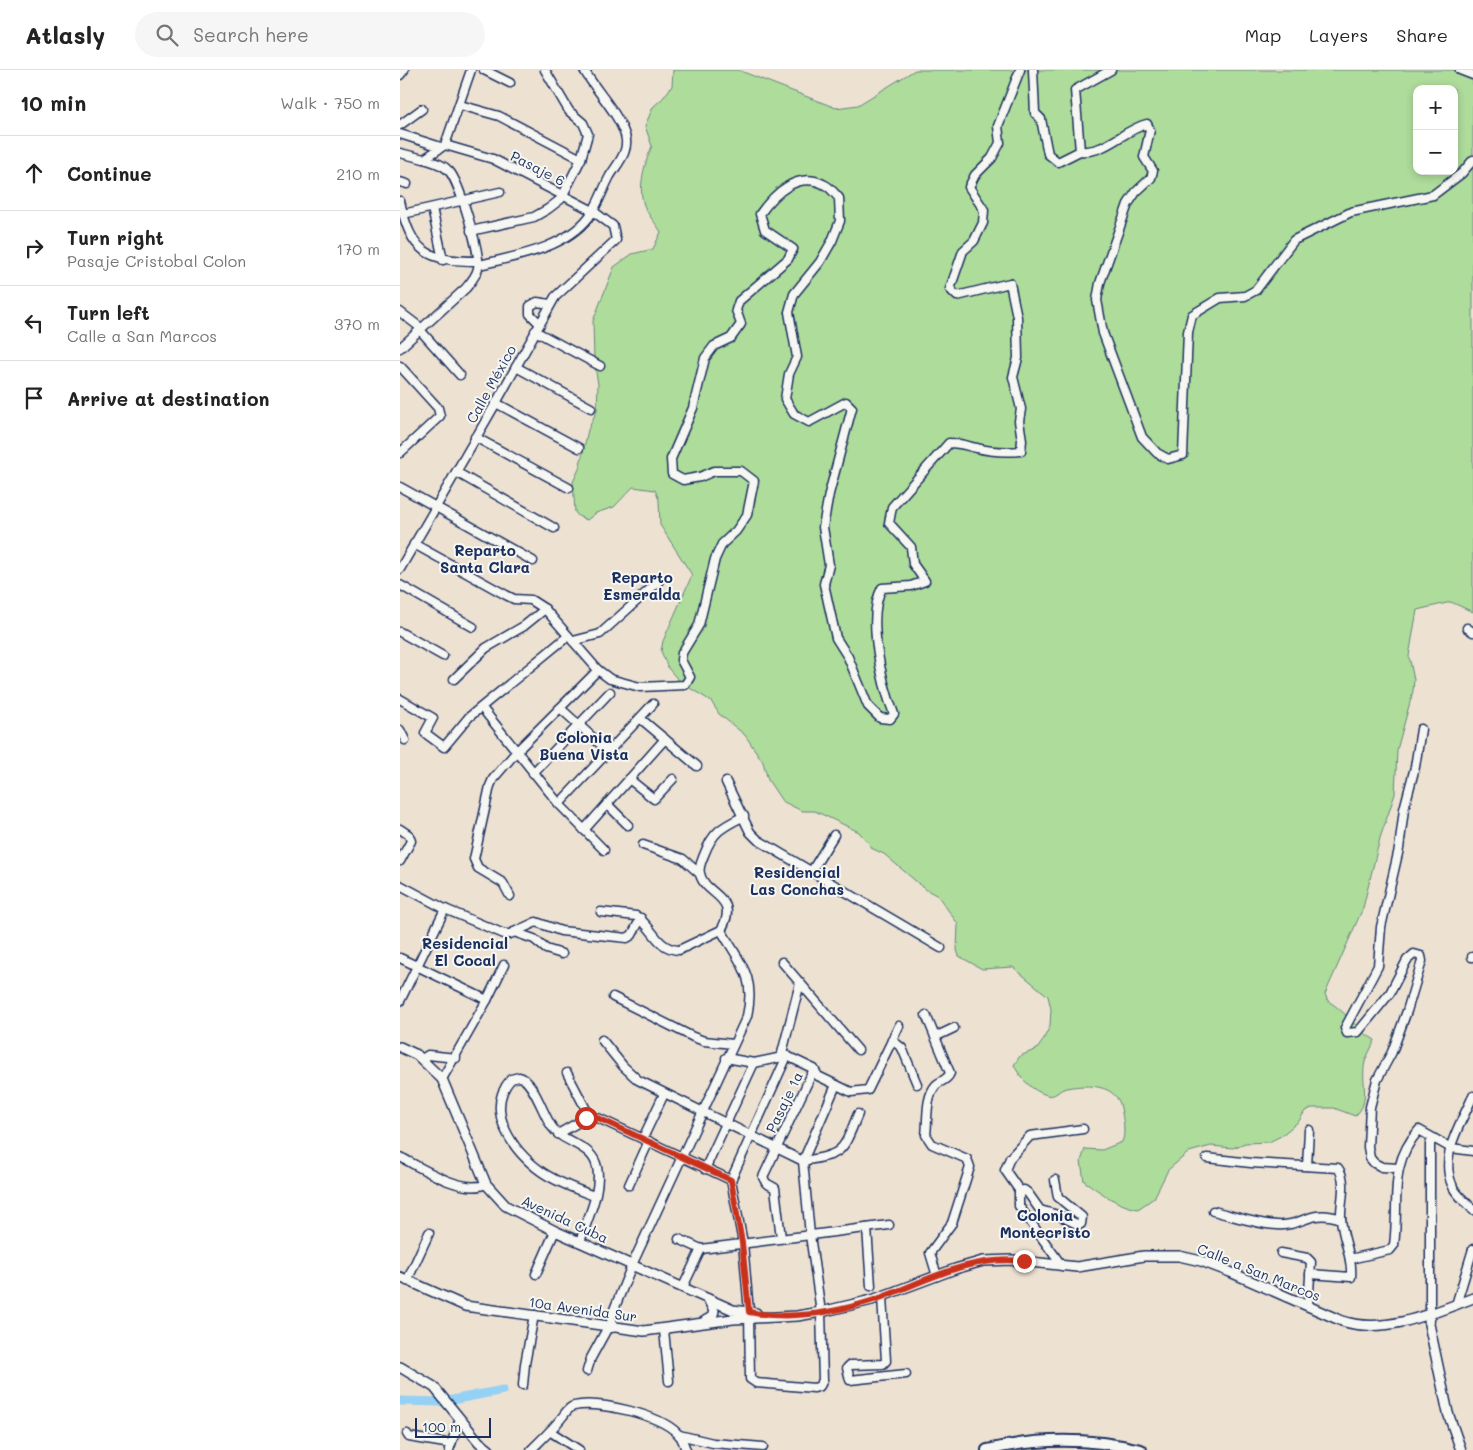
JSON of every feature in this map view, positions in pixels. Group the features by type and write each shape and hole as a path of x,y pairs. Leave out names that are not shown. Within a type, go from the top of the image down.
{"highway":[{"path":"987,1450 1016,1444 1067,1441 1106,1444 1141,1450"}],"main road":[{"name":"Avenida Cuba","path":"400,1047 422,1059 442,1079 486,1184 494,1195 514,1211 733,1310 749,1315 768,1316"},
{"name":"Calle a San Marcos","path":"768,1316 797,1316 882,1297 983,1261 1012,1260 1078,1267 1144,1256 1179,1256 1201,1261 1342,1321 1363,1325 1390,1323 1430,1314 1473,1298"},
{"name":"10a Avenida Sur","path":"404,1279 465,1306 610,1328 644,1331 664,1330 749,1315"},
{"path":"702,1323 712,1317 714,1311 708,1299"},
{"path":"1430,1314 1432,1336 1448,1413 1461,1450"},
{"path":"400,1369 434,1387 485,1449"}],"street":[{"path":"400,75 404,70"},
{"path":"424,159 443,146 460,105 471,70"},
{"path":"484,70 510,83"},
{"path":"471,231 534,217 561,200 581,159 588,134 583,122 569,111 545,70"},
{"path":"400,201 403,214 416,244 443,260 478,263 544,250 575,229 593,211 608,180 625,155 626,147 625,135 584,70"},
{"path":"414,544 514,599 531,600 545,609 598,670 610,679 640,687 674,687 685,685 690,677 680,660 682,653 700,625 715,559 722,544 736,531 747,515 754,481 741,471 714,471 700,477 683,480 672,474 672,458 694,408 705,358 714,346 731,338 741,324 736,310 739,301 788,260 793,249 765,230 760,214 769,201 784,188 801,180 824,184 839,198 840,222 820,262 794,294 789,312 797,357 788,374 785,399 794,414 809,422 846,402 852,408 829,494 823,527 829,565 824,584 836,638 848,657 868,706 880,718 890,719 894,714 882,680 874,619 877,598 882,588 912,586 925,581 913,564 911,547 889,523 892,507 949,443 962,443 978,449 1006,452 1021,451 1022,440 1019,421 1021,409 1013,377 1018,358 1017,317 1010,284 957,296 950,289 963,251 974,242 984,223 984,210 969,187 974,175 988,162 1000,143 998,126 1020,70"},
{"path":"1033,70 1035,113 1041,120 1048,154 1058,162 1080,151 1100,150 1137,127 1147,124 1150,130 1144,157 1153,171 1151,178 1136,192 1128,204 1100,282 1097,300 1105,339 1142,437 1157,453 1168,459 1183,455 1188,332 1192,315 1220,298 1245,296 1256,290 1294,240 1351,212 1433,195 1462,173 1473,160"},
{"path":"1080,151 1075,90 1111,70"},
{"path":"1460,70 1473,75"},
{"path":"460,105 499,116 581,159"},
{"path":"400,125 422,109"},
{"name":"Pasaje 6","path":"400,134 493,159 593,211 613,226"},
{"path":"400,153 444,166 451,173 463,200 478,263 472,280 466,288 400,348"},
{"path":"403,214 500,192"},
{"path":"432,208 443,260"},
{"name":"Calle México","path":"400,569 496,403 550,304 555,297 616,240 613,226"},
{"path":"550,304 537,302 530,306 530,314 537,327 600,366"},
{"path":"400,312 421,329 460,375"},
{"path":"400,366 438,408 440,416 400,453"},
{"path":"516,367 591,408"},
{"path":"496,403 579,448"},
{"path":"475,437 568,488"},
{"path":"456,472 554,528"},
{"path":"400,487 533,561"},
{"path":"400,699 433,718 425,733 444,747 469,717 570,638 600,634 659,581"},
{"path":"400,586 473,627"},
{"path":"454,680 486,648 524,626 545,609"},
{"path":"400,632 443,656"},
{"path":"510,896 503,883 478,868 474,859 493,779 517,751 598,670"},
{"path":"533,773 610,692"},
{"path":"559,804 641,719 653,704"},
{"path":"482,708 559,804 604,850"},
{"path":"560,708 609,752"},
{"path":"641,719 697,766"},
{"path":"1398,1168 1382,1167 1374,1163 1370,1158 1368,1147 1370,1107 1377,1080 1392,1052 1408,1012 1422,961 1421,956 1414,954 1407,960 1390,994 1358,1032 1347,1034 1344,1028 1378,966 1381,928 1398,850 1404,809 1415,767 1421,729"},
{"path":"400,730 405,740"},
{"path":"584,830 666,740"},
{"path":"629,780 654,799 673,779"},
{"path":"726,782 744,816 750,832 758,840 940,948"},
{"path":"607,804 628,825"},
{"path":"700,874 703,858 712,836 725,825 744,816"},
{"path":"400,829 411,838 400,861"},
{"path":"811,872 834,835"},
{"path":"601,912 630,914 641,918 660,943 673,950 679,950 721,930 726,916 726,906 700,874 683,859 643,844"},
{"path":"400,886 445,909 504,934 514,932 536,922 561,931 627,938 632,935 641,918"},
{"path":"400,1001 445,909"},
{"path":"587,1370 591,1358 610,1328 610,1317 632,1265 747,1016 751,988 748,976 721,930"},
{"path":"514,932 534,939 546,949 562,954"},
{"path":"400,958 488,1000"},
{"path":"782,962 858,1050"},
{"path":"442,1079 456,1058 488,1000 504,965"},
{"path":"800,983 784,1057 752,1136 731,1180 742,1243 749,1315 750,1380 756,1383 814,1388 820,1386 823,1380 821,1312 810,1235 803,1161 836,1085"},
{"path":"613,996 693,1037 711,1042 733,1044"},
{"path":"926,1016 950,1073 947,1079 935,1086 930,1097 926,1135 932,1144 967,1159 970,1167 952,1224 930,1253 937,1276"},
{"path":"726,1058 754,1062 784,1057 814,1068 818,1076 851,1092 868,1090 899,1026"},
{"path":"935,1037 954,1028"},
{"path":"602,1040 630,1073 664,1094 803,1161 834,1155 842,1150 858,1114"},
{"path":"892,1040 902,1048 916,1084"},
{"path":"422,1059 428,1055 456,1058"},
{"path":"705,1169 754,1062"},
{"name":"Pasaje 1a","path":"781,1238 775,1188 766,1183 763,1177 814,1068"},
{"path":"568,1073 590,1117"},
{"path":"580,1242 594,1196 597,1170 594,1158 587,1151 558,1134 548,1121 528,1082 519,1077 511,1079 501,1096 498,1108 503,1124 513,1142 541,1172 557,1182 594,1196"},
{"path":"629,1185 664,1094"},
{"path":"1473,1096 1451,1148 1447,1167 1453,1186 1473,1210"},
{"path":"558,1134 590,1117 598,1118 731,1180"},
{"path":"1062,1266 1019,1206 1019,1191 1007,1174 1006,1164 1030,1136 1082,1129"},
{"path":"1307,1166 1309,1130"},
{"path":"1350,1259 1390,1250 1394,1245 1398,1168 1402,1153 1419,1130 1451,1148 1473,1151"},
{"path":"1430,1314 1430,1144 1433,1138"},
{"path":"400,1157 464,1187 480,1187 486,1184"},
{"path":"1207,1158 1251,1163 1331,1166 1338,1168 1341,1173 1341,1219 1350,1259 1350,1278 1310,1274"},
{"path":"1019,1191 1028,1193 1040,1210 1058,1215 1079,1225 1081,1224 1082,1217 1058,1197 1055,1180"},
{"path":"1213,1211 1278,1226 1314,1215 1331,1216 1341,1219"},
{"path":"679,1239 701,1249 889,1225"},
{"path":"867,1228 871,1286"},
{"path":"536,1274 555,1231"},
{"path":"404,1279 429,1233"},
{"path":"683,1287 701,1249"},
{"path":"1456,1305 1473,1250"},
{"path":"1281,1253 1310,1259 1308,1306"},
{"path":"882,1297 886,1361 883,1364 850,1365 847,1368 848,1377 850,1380 906,1374"},
{"path":"523,1385 534,1315"},
{"path":"664,1330 669,1381"},
{"path":"530,1450 551,1432 569,1409 574,1406 587,1405 639,1413 665,1425 679,1435 726,1447 763,1447"},
{"path":"407,1434 409,1437 450,1447 460,1420"},
{"path":"551,1432 578,1450"},
{"path":"679,1435 686,1450"}],"green space":[{"path":"673,70 738,70 836,108 858,105 915,70 1473,70 1473,612 1451,602 1417,610 1409,656 1414,680 1413,691 1397,750 1395,794 1380,838 1363,908 1325,994 1328,1001 1375,1040 1365,1062 1363,1104 1355,1116 1334,1108 1312,1108 1305,1111 1299,1121 1281,1136 1269,1142 1245,1143 1233,1148 1211,1146 1189,1152 1168,1170 1154,1198 1138,1209 1116,1202 1103,1194 1084,1181 1081,1161 1085,1149 1102,1150 1122,1142 1124,1125 1121,1108 1114,1094 1100,1088 1083,1086 1067,1088 1050,1096 1036,1090 1027,1083 1014,1065 1020,1056 1037,1049 1050,1026 1051,1009 1048,996 1013,967 982,969 959,956 957,950 958,924 938,896 925,889 884,854 873,849 859,832 815,811 802,811 782,801 768,780 763,762 745,735 719,714 711,701 680,682 668,668 661,651 663,641 692,575 660,525 659,500 655,490 633,487 614,507 596,513 587,520 578,516 575,512 573,482 579,469 588,430 597,410 598,384 594,361 593,321 614,267 632,254 653,249 661,232 644,205 641,188 646,162 652,146 645,126 653,107 672,86"}],"waterway":[{"path":"452,1400 503,1390"},
{"path":"400,1401 442,1402"}],"district":[{"name":"Reparto Santa Clara","path":"485,558"},
{"name":"Reparto Esmeralda","path":"642,586"},
{"name":"Colonia Buena Vista","path":"584,746"},
{"name":"Residencial Las Conchas","path":"797,880"},
{"name":"Residencial El Cocal","path":"465,952"},
{"name":"Colonia Montecristo","path":"1045,1224"}],"route":[{"path":"586,1118 598,1118 731,1180 742,1243 749,1312 768,1316 797,1316 821,1312 872,1300 970,1264 995,1260 1024,1261"}]}
